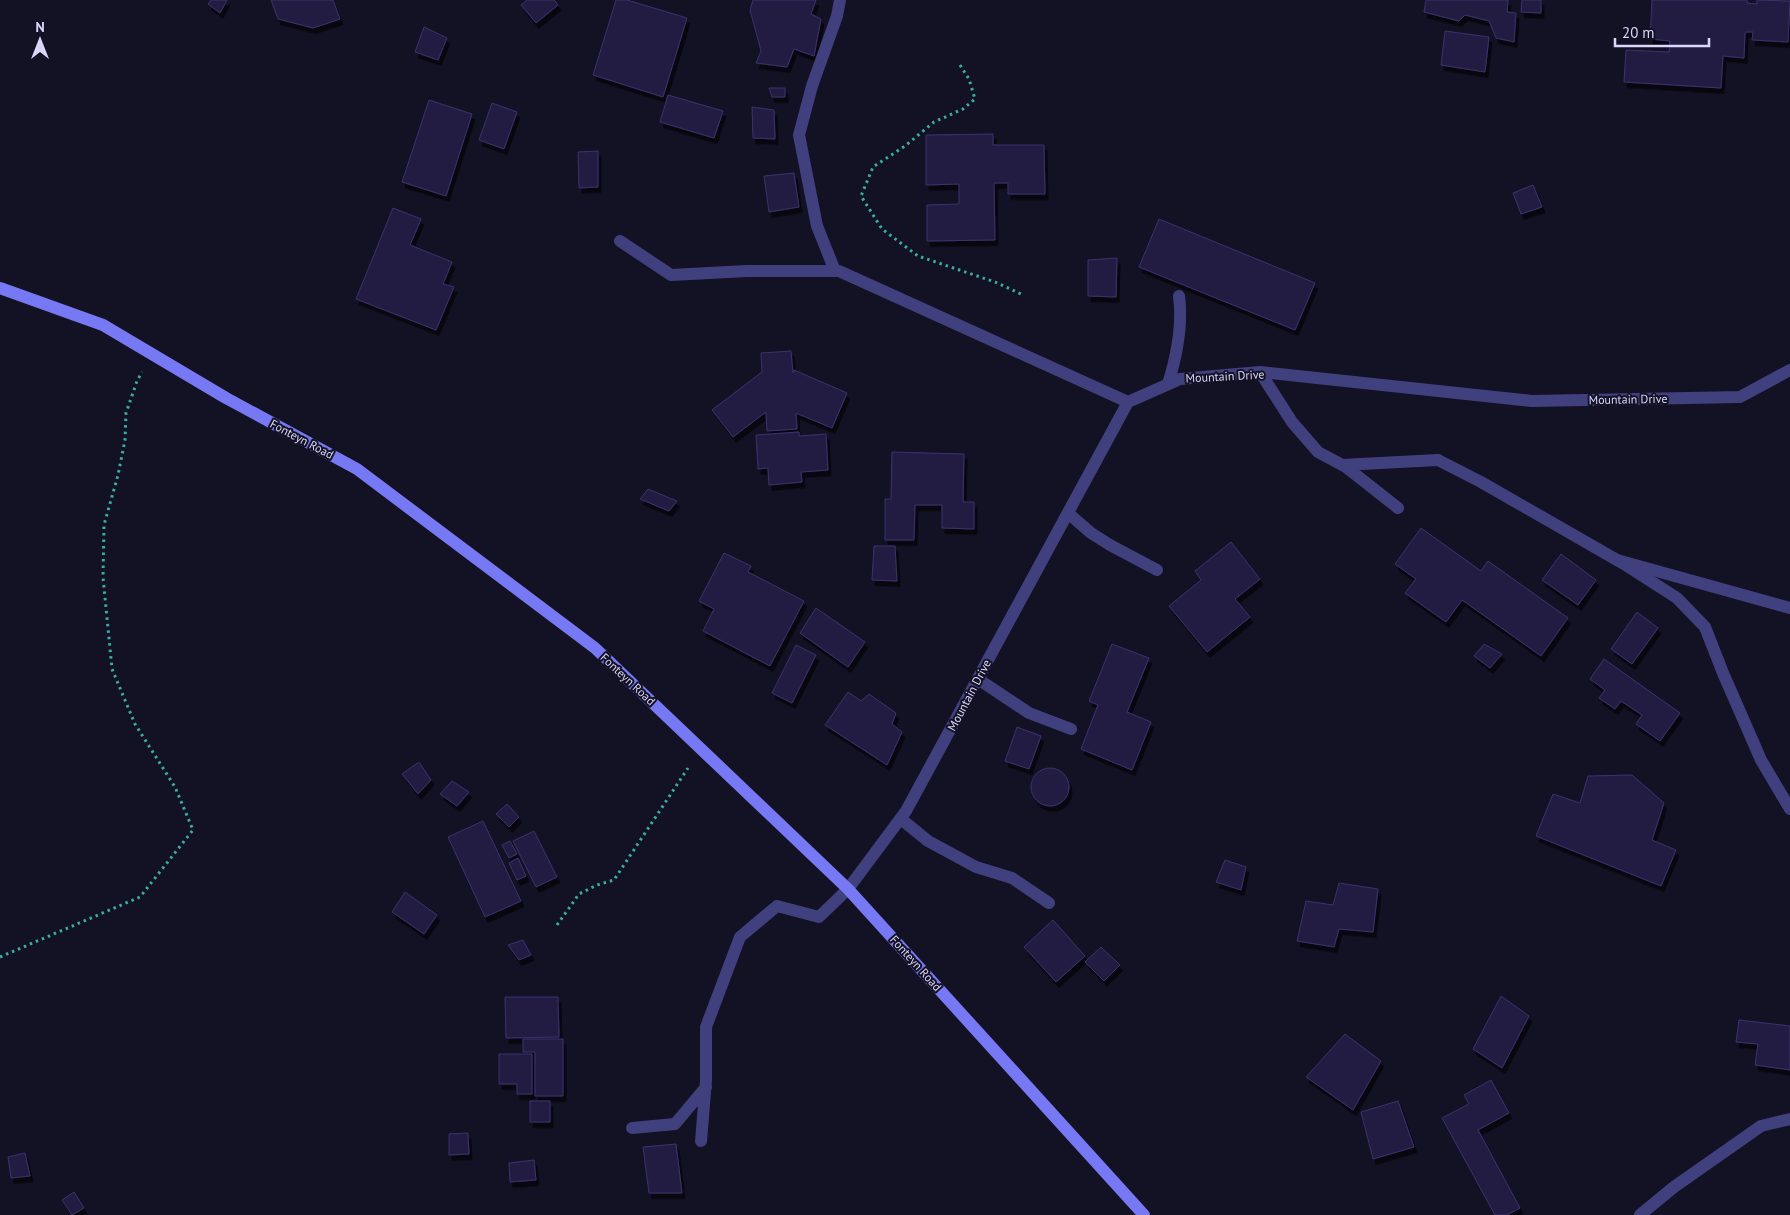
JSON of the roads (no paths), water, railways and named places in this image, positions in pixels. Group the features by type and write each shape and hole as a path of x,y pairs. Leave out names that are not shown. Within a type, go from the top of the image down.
{"street":[{"path":"835,271 817,226 799,135 812,86 837,16 840,0"},
{"path":"620,241 671,275 747,271 839,271 1128,402"},
{"name":"Fonteyn Road","path":"0,288 103,325 226,398 357,469 595,648 848,889 1144,1215"},
{"path":"1168,384 1175,360 1181,325 1179,296"},
{"name":"Mountain Drive","path":"706,1087 706,1027 740,938 777,906 819,917 848,889 906,812 1128,402 1180,379 1260,372 1532,401 1740,397 1790,370"},
{"path":"1260,372 1292,422 1318,452 1342,465 1398,508"},
{"path":"1342,465 1438,460 1481,482 1617,560 1677,598 1705,626 1723,673 1761,760 1790,808"},
{"path":"1068,513 1110,545 1157,570"},
{"path":"1617,560 1790,608"},
{"path":"978,679 1029,713 1071,729"},
{"path":"900,819 928,841 976,867 1012,878 1049,903"},
{"path":"632,1128 675,1124 706,1087"},
{"path":"701,1142 706,1087"},
{"path":"1640,1215 1674,1188 1761,1126 1790,1119"}]}
